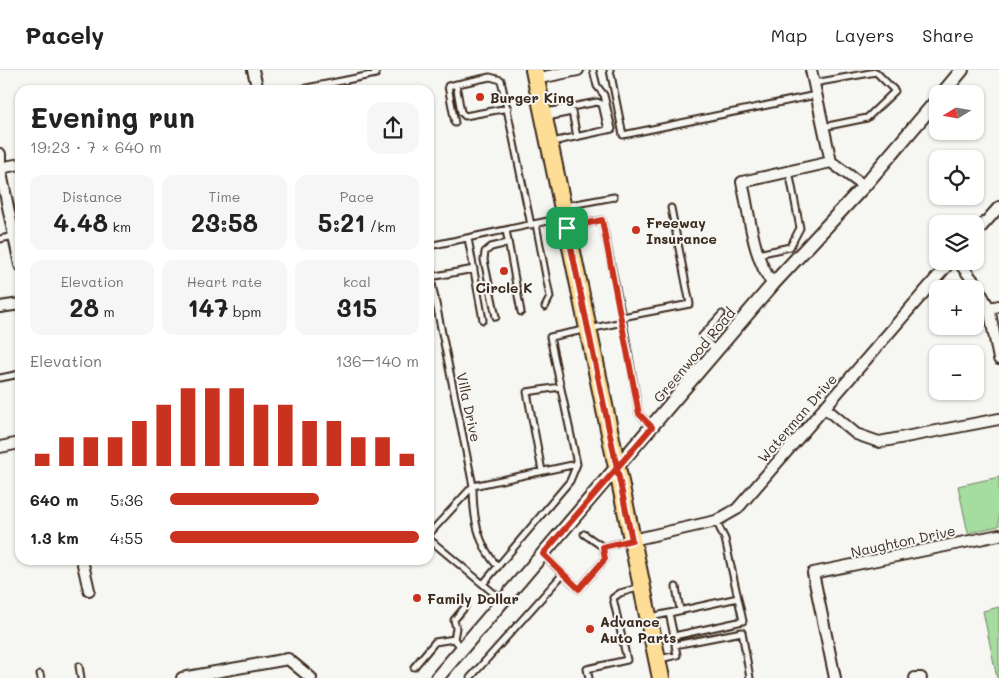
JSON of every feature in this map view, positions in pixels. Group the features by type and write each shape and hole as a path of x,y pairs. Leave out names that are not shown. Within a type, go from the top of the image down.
{"main road":[{"path":"534,74 661,678"}],"street":[{"path":"253,70 257,85"},
{"path":"534,74 578,70"},
{"path":"811,70 831,162 864,186"},
{"path":"950,85 962,70"},
{"name":"Greenwood Road","path":"436,678 458,644 503,601 773,284 864,186 929,110"},
{"path":"0,154 0,167 15,241"},
{"path":"773,284 764,273 758,254 742,182 831,162"},
{"path":"0,167 15,165"},
{"path":"984,224 999,206"},
{"name":"Waterman Drive","path":"632,540 716,521 736,509 943,270"},
{"path":"965,270 994,307 999,359"},
{"path":"0,307 15,305"},
{"path":"824,407 856,434 879,442 999,419"},
{"path":"0,447 15,444"},
{"name":"Naughton Drive","path":"835,678 813,573 999,535"},
{"path":"83,565 89,590"},
{"path":"182,678 288,659 311,678"}],"lane":[{"path":"322,85 376,74 375,70"},
{"path":"549,143 612,129 604,95 597,86 593,70"},
{"path":"610,70 623,135 816,95"},
{"path":"814,83 876,72 895,91 867,118 823,127"},
{"path":"455,123 448,86 490,77 501,80 550,297 545,307"},
{"path":"456,84 462,112 465,116 508,108"},
{"path":"543,115 597,102 602,104 608,130"},
{"path":"543,115 572,112 577,137"},
{"path":"758,254 790,247 800,228 789,172"},
{"path":"434,245 565,218 614,197"},
{"path":"483,584 570,481 577,464 550,337 690,304 671,208"},
{"path":"565,218 602,220 639,414 652,427"},
{"path":"506,230 521,312"},
{"path":"0,239 14,236"},
{"path":"468,238 483,320"},
{"path":"496,317 484,260 485,252 491,247 508,243"},
{"path":"434,277 474,269"},
{"name":"Villa Drive","path":"434,297 473,486 473,506 480,541 487,556 498,567"},
{"path":"716,352 702,336 722,314"},
{"path":"0,378 15,375"},
{"path":"542,471 527,392 560,387"},
{"path":"434,529 473,486 577,464"},
{"path":"669,613 674,636 743,621 725,539 716,521"},
{"path":"543,554 579,589 605,559 603,547 584,534"},
{"path":"603,547 632,540"},
{"path":"434,542 503,601"},
{"path":"470,678 563,574"},
{"path":"589,678 587,669 627,660 613,598 620,593 642,587"},
{"path":"676,587 680,610"},
{"path":"648,618 738,598"},
{"path":"414,667 435,642 458,644 454,620 465,607"},
{"path":"657,660 677,655 675,645 742,632 750,678"},
{"path":"79,666 80,678"}],"green space":[{"path":"999,477 999,526 968,533 958,486"},
{"path":"999,607 999,678 997,678 983,611"}],"place":[{"name":"Burger King","path":"480,97"},
{"name":"Freeway Insurance","path":"636,230"},
{"name":"Circle K","path":"504,271"},
{"name":"Family Dollar","path":"417,598"},
{"name":"Advance Auto Parts","path":"590,629"}],"route":[{"path":"567,228 602,220 639,414 652,427 617,468 632,540 603,547 605,559 579,589 543,554 617,468 567,228"}]}
